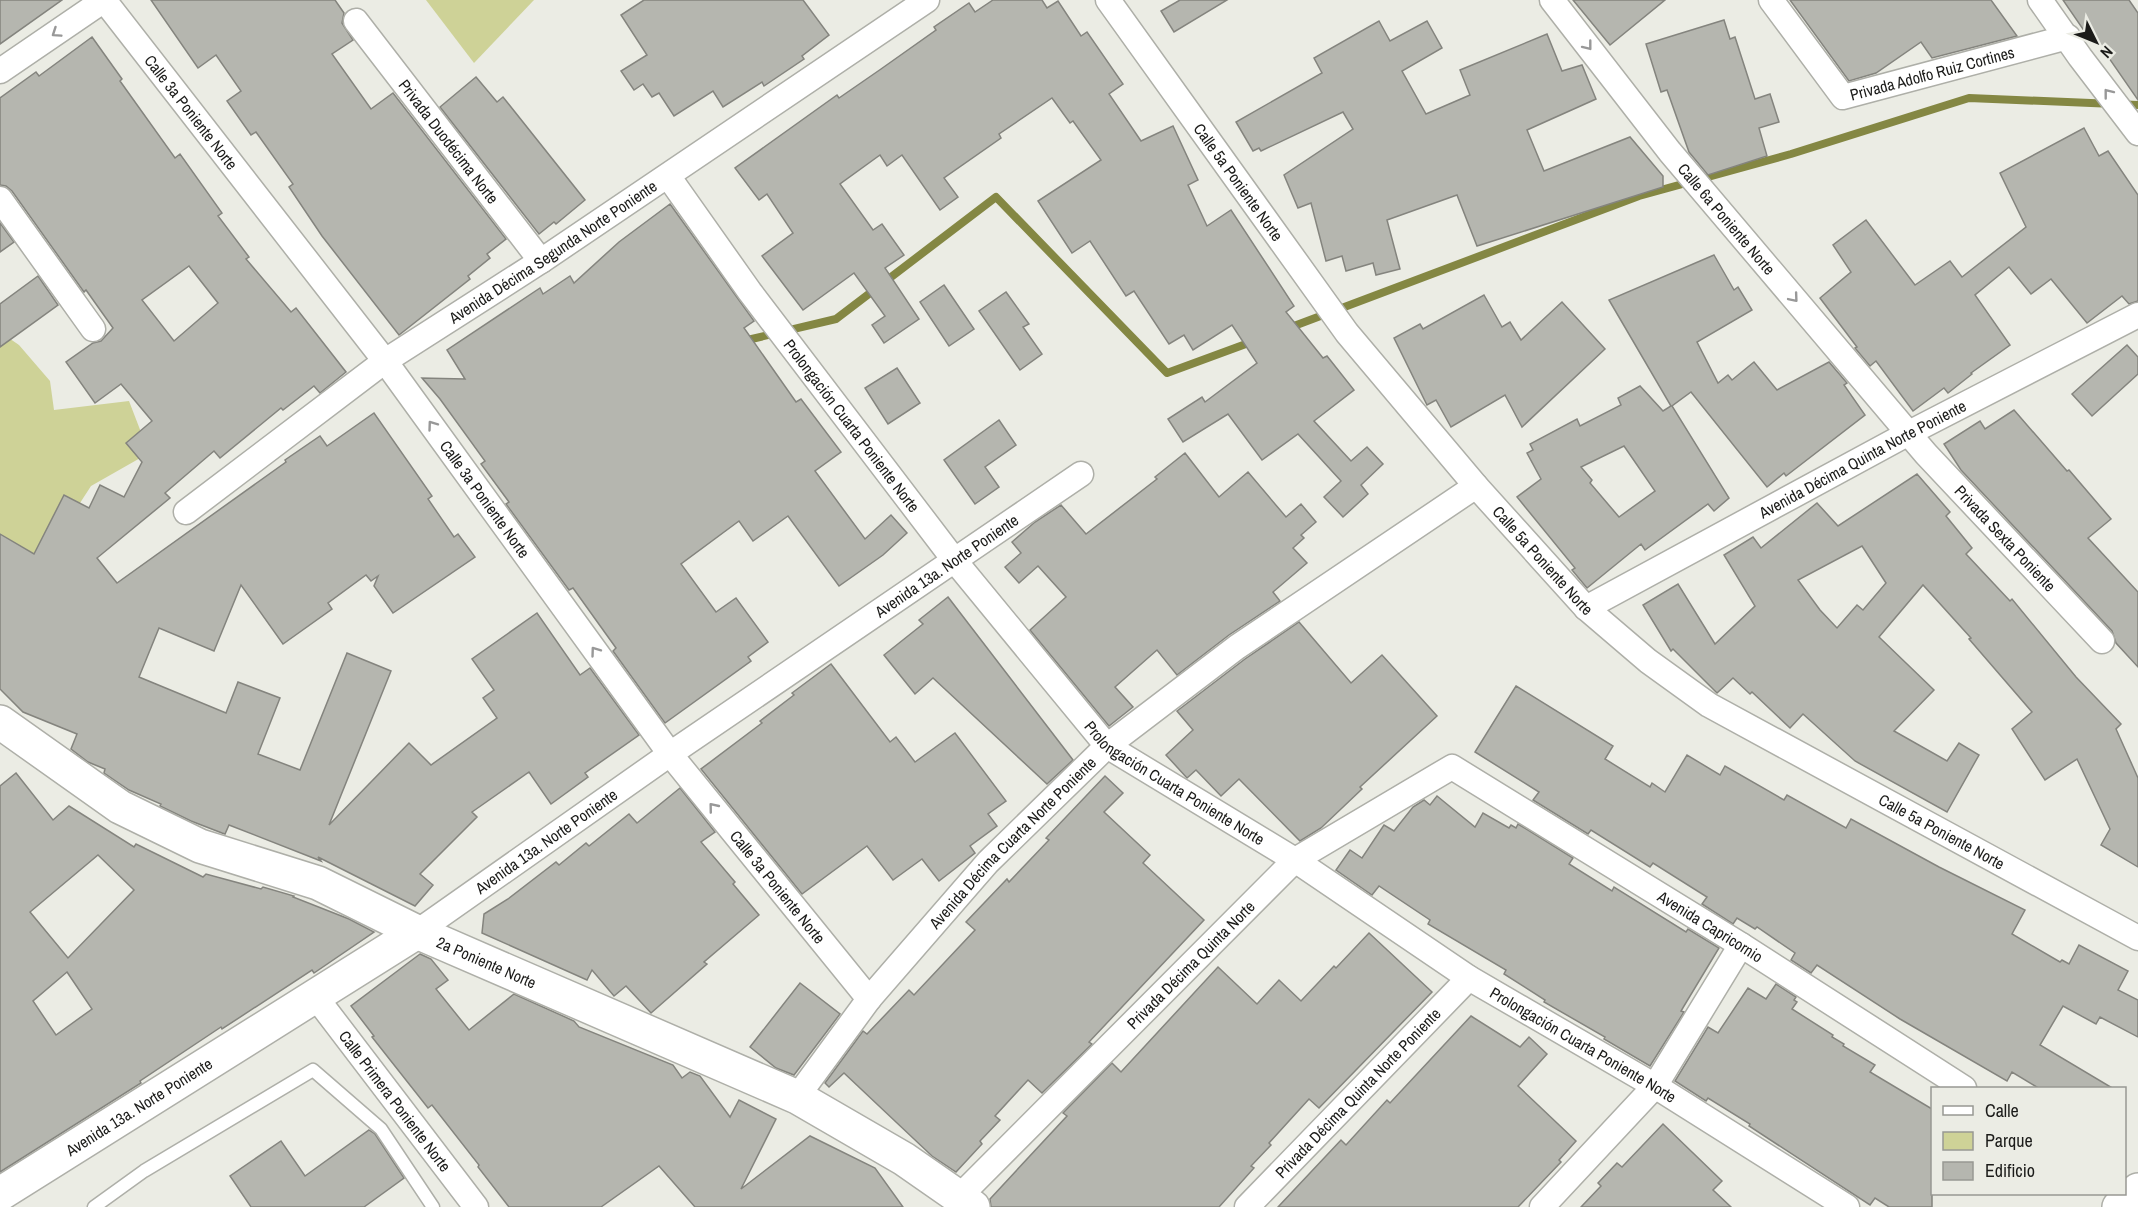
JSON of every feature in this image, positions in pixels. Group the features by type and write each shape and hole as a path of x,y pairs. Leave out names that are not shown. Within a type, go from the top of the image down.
{"street":[{"path":"0,71 104,0"},
{"name":"Calle 3a Poniente Norte","path":"104,0 385,361 670,754 869,999"},
{"name":"Avenida Décima Segunda Norte Poniente","path":"186,512 385,361 541,261 927,0"},
{"name":"Calle 5a Poniente Norte","path":"1108,0 1347,333 1476,486 1586,608 1648,661 1709,705 2138,938"},
{"name":"Calle 6a Poniente Norte","path":"1552,0 1670,152 1909,433"},
{"name":"Privada Adolfo Ruiz Cortines","path":"1771,0 1843,98 2074,47"},
{"path":"2040,0 2137,131"},
{"name":"Privada Duodécima Norte","path":"356,21 541,261"},
{"name":"Prolongación Cuarta Poniente Norte","path":"668,176 750,292 955,561 1107,746 1295,860 1469,978 1655,1086 1847,1207"},
{"path":"0,199 93,329"},
{"name":"Avenida Décima Quinta Norte Poniente","path":"1586,608 1909,433 2138,315"},
{"name":"Privada Sexta Poniente","path":"1909,433 2102,641"},
{"name":"Avenida 13a. Norte Poniente","path":"0,1194 417,932 670,754 1081,474"},
{"name":"Avenida Décima Cuarta Norte Poniente","path":"797,1097 869,999 988,862 1107,746 1237,647 1476,486"},
{"name":"2a Poniente Norte","path":"0,722 120,807 200,846 318,883 417,932 797,1097 904,1159 966,1202"},
{"name":"Privada Décima Quinta Norte","path":"966,1202 1295,860 1452,767"},
{"name":"Avenida Capricornio","path":"1452,767 1741,945 1961,1087"},
{"path":"1542,1207 1655,1086 1741,945"},
{"name":"Privada Décima Quinta Norte Poniente","path":"1247,1207 1469,978"},
{"name":"Calle Primera Poniente Norte","path":"315,996 476,1207"}],"lane":[{"path":"94,1207 144,1171 313,1070 381,1129 434,1207"}],"green space":[{"path":"426,0 534,0 474,63"},
{"path":"0,332 19,345 50,381 54,410 129,401 149,453 91,486 36,571 0,536"}],"building":[{"path":"0,0 62,0 0,44"},
{"path":"151,0 335,0 344,13 342,23 353,40 332,54 371,109 393,93 506,239 487,254 490,258 468,276 470,279 399,335 322,236 289,187 293,184 256,132 251,135 227,101 241,91 216,55 198,68"},
{"path":"644,0 803,0 829,35 802,56 804,59 764,86 762,82 723,107 713,91 674,116 659,93 652,97 643,84 634,90 621,71 647,55 621,15"},
{"path":"993,0 1042,0 1047,8 1058,1 1081,36 1087,32 1123,84 1109,94 1141,141 1173,126 1198,180 1188,185 1207,226 1231,210 1294,306 1286,312 1323,358 1327,356 1354,390 1314,421 1351,461 1367,447 1383,464 1361,485 1368,494 1343,517 1324,497 1341,481 1298,434 1262,460 1228,414 1183,442 1168,419 1202,397 1205,402 1257,363 1232,325 1193,350 1184,335 1169,344 1134,291 1126,296 1090,241 1072,253 1038,201 1101,160 1073,121 1070,123 1052,98 999,134 1001,138 944,178 958,197 940,210 902,155 887,166 880,155 840,184 873,230 882,224 904,255 885,268 919,319 884,343 872,325 885,316 854,273 803,310 762,256 793,233 767,194 759,200 735,168 837,95 839,98 881,69 936,30 934,27 969,3 975,12"},
{"path":"1180,0 1227,0 1174,32 1161,11"},
{"path":"1573,0 1665,0 1610,45"},
{"path":"1790,0 1991,0 2017,36 1932,58 1921,42 1876,73 1849,81"},
{"path":"2063,0 2129,0 2138,13 2138,100 2091,32 2087,35"},
{"path":"1724,20 1730,39 1735,37 1755,99 1770,94 1779,122 1759,128 1767,156 1708,175 1689,152 1667,90 1661,92 1646,44"},
{"path":"1379,21 1390,41 1427,21 1442,48 1402,71 1426,114 1470,95 1460,70 1547,34 1562,71 1582,65 1596,99 1527,130 1544,171 1630,137 1663,176 1663,187 1477,246 1457,195 1387,220 1400,269 1376,275 1373,263 1346,271 1342,256 1326,261 1311,203 1298,208 1284,175 1353,129 1343,112 1261,151 1259,148 1253,151 1236,122 1322,73 1314,58"},
{"path":"92,37 175,158 180,154 222,213 218,216 249,257 246,259 291,312 296,308 346,372 320,393 314,386 283,410 281,408 220,458 214,451 165,493 170,498 97,558 117,583 320,436 327,446 374,413 432,496 428,499 454,537 458,534 475,557 393,613 374,586 378,576 371,581 366,575 328,603 332,609 283,644 241,585 214,651 159,628 139,677 226,713 238,682 280,698 258,754 300,770 347,653 391,671 329,825 409,743 431,765 497,718 483,698 494,690 472,659 537,613 580,675 590,668 639,735 585,773 588,777 551,804 529,772 472,812 477,817 420,874 433,885 415,906 318,857 321,861 229,825 225,834 222,833 191,821 129,790 104,773 105,769 88,762 71,749 77,734 23,712 0,689 0,534 34,554 64,495 89,508 100,485 124,497 142,462 126,443 152,421 121,384 95,403 66,362 93,343 101,341 113,328 86,290 84,292 12,191 0,185 0,98 36,72 39,76","holes":["189,266 218,303 174,341 142,300"]},
{"path":"476,77 497,102 503,97 585,200 556,224 554,222 539,234 440,107"},
{"path":"2084,128 2099,156 2108,151 2138,195 2138,301 2129,304 2122,296 2087,323 2051,279 2031,294 2009,267 1975,295 2010,345 1948,393 1944,388 1913,411 1876,361 1870,366 1855,348 1857,347 1820,298 1851,272 1833,245 1866,220 1915,285 1950,261 1962,277 2026,227 2000,173"},
{"path":"670,204 754,321 744,328 796,402 801,399 841,452 815,471 865,539 891,515 907,533 883,555 839,586 788,516 753,541 739,521 681,564 716,612 736,598 768,642 748,657 751,661 665,723 613,651 616,648 573,588 569,590 506,504 509,502 481,464 485,461 422,378 465,379 447,350 540,288 543,294 570,276 574,283 619,242"},
{"path":"0,223 14,242 0,252"},
{"path":"1714,255 1734,290 1738,287 1752,310 1697,342 1718,383 1728,375 1732,380 1754,362 1777,390 1829,362 1847,383 1844,385 1865,415 1786,476 1784,473 1767,487 1691,392 1672,406 1729,498 1714,511 1708,504 1645,550 1641,544 1587,588 1572,570 1575,568 1517,497 1541,479 1527,453 1533,450 1530,444 1577,419 1580,426 1621,405 1618,398 1640,386 1663,411 1671,406 1609,300","holes":["1624,446 1655,491 1619,517 1590,483 1592,480 1581,467"]},
{"path":"38,276 58,305 0,347 0,304"},
{"path":"944,285 974,329 949,346 920,302"},
{"path":"1006,292 1029,324 1023,327 1042,354 1020,370 979,311"},
{"path":"1484,295 1502,327 1510,322 1521,340 1562,302 1605,349 1522,427 1505,395 1451,427 1436,400 1427,405 1394,338 1420,324 1423,329"},
{"path":"2127,345 2138,357 2138,374 2092,416 2072,394"},
{"path":"897,368 920,403 888,424 865,388"},
{"path":"2014,410 2111,519 2088,538 2138,592 2138,667 2116,643 2112,631 1961,470 1944,444 1980,421 1985,429"},
{"path":"999,420 1016,445 985,467 999,487 975,504 944,460"},
{"path":"1185,453 1219,497 1248,472 1286,517 1301,504 1316,522 1301,535 1304,538 1293,548 1307,563 1273,592 1280,601 1229,635 1177,675 1157,650 1115,687 1133,707 1109,726 1030,630 1066,597 1038,566 1019,583 1005,567 1021,553 1012,542 1035,522 1061,505 1086,534 1157,479 1155,477"},
{"path":"1917,474 1950,512 1946,516 1972,548 1966,554 2010,601 2012,599 2076,677 2121,724 2116,729 2138,778 2138,867 2101,845 2110,829 2077,759 2045,780 2012,729 2032,712 1969,639 1971,638 1923,585 1879,637 1934,690 1894,731 1947,761 1959,743 1979,755 1947,812 1855,761 1803,714 1790,728 1752,692 1750,694 1733,678 1717,693 1673,649 1671,651 1643,605 1678,584 1715,644 1755,606 1724,555 1753,537 1761,548 1817,503 1838,526","holes":["1862,546 1886,583 1863,610 1857,605 1837,628 1820,610 1798,580"]},
{"path":"948,597 1073,760 1047,784 933,678 915,694 884,655 923,624 919,620"},
{"path":"1299,622 1351,683 1382,655 1437,716 1360,787 1362,789 1321,828 1300,841 1239,779 1221,796 1196,770 1187,778 1166,755 1193,730 1177,711 1245,659"},
{"path":"831,664 890,742 896,737 915,762 955,733 1006,801 988,814 997,826 970,846 975,853 939,881 922,859 893,880 867,846 802,894 701,769 762,723 760,721 794,695 792,693"},
{"path":"1516,686 1613,746 1605,759 1650,787 1652,783 1665,792 1687,755 1720,775 1725,766 1784,800 1787,795 1846,828 1851,819 2025,910 2012,934 2060,962 2062,960 2069,964 2079,945 2128,971 2118,990 2138,1000 2138,1037 2100,1017 2096,1024 2063,1006 2040,1045 2111,1087 2037,1087 2012,1072 2007,1081 1900,1019 1817,965 1811,973 1791,960 1795,953 1757,927 1755,929 1737,918 1733,924 1702,904 1707,897 1653,863 1650,867 1591,830 1588,834 1533,800 1539,792 1475,752"},
{"path":"16,773 53,820 69,806 134,847 136,844 203,877 206,874 294,896 374,932 314,973 312,970 222,1029 221,1027 140,1081 141,1083 0,1172 0,786","holes":["98,855 134,890 68,958 30,912","67,972 92,1009 56,1035 33,1001"]},
{"path":"1105,776 1123,793 1104,812 1150,855 1143,863 1204,920 1089,1042 1092,1044 1042,1093 1028,1080 995,1116 1000,1120 956,1172 932,1156 844,1073 829,1087 825,1083 863,1031 867,1034 909,990 914,995 975,930 966,922 1049,840 1046,838"},
{"path":"680,788 715,832 701,842 759,915 704,962 707,964 651,1013 626,986 614,996 592,970 587,980 482,933 484,914 508,899 556,862 559,865 586,843 589,846 629,814 637,823"},
{"path":"1437,796 1475,827 1483,813 1509,828 1511,825 1516,828 1518,824 1573,858 1569,864 1612,891 1614,887 1686,932 1688,929 1719,948 1681,1011 1684,1012 1650,1066 1544,1002 1545,1000 1504,974 1506,970 1428,924 1430,920 1379,886 1372,895 1336,870 1350,850 1362,858 1384,825 1394,831 1413,807 1424,800 1430,805"},
{"path":"1369,933 1432,992 1319,1108 1309,1099 1269,1143 1271,1145 1251,1166 1254,1168 1219,1207 991,1207 990,1199 1067,1116 1063,1113 1112,1063 1121,1072 1218,967 1257,1004 1279,980 1301,1001"},
{"path":"420,954 431,959 448,980 436,989 469,1030 514,994 574,1021 579,1027 673,1065 682,1078 690,1072 700,1076 730,1117 739,1100 776,1119 741,1189 810,1136 875,1168 903,1207 695,1207 659,1166 601,1207 509,1207 432,1105 428,1108 372,1037 374,1036 351,1006"},
{"path":"800,983 840,1014 794,1075 776,1068 750,1047"},
{"path":"1776,984 1796,997 1794,1000 1797,1002 1792,1009 1833,1035 1832,1037 1844,1044 1843,1046 1875,1065 1870,1072 1931,1108 1932,1207 1889,1207 1875,1198 1870,1205 1749,1126 1750,1124 1708,1098 1706,1101 1675,1081 1708,1027 1718,1033 1748,988 1766,999"},
{"path":"1471,1016 1520,1047 1529,1037 1547,1054 1518,1086 1576,1141 1559,1160 1561,1162 1518,1207 1278,1207 1341,1140 1346,1145 1387,1100 1390,1103"},
{"path":"1663,1124 1722,1181 1713,1190 1731,1207 1581,1207 1601,1186 1598,1183 1617,1163 1622,1167"},
{"path":"369,1130 375,1134 404,1178 364,1207 251,1207 230,1176 281,1141 305,1176"}],"waterway":[{"path":"1286,329 1639,196 1791,154 1969,98 2138,105"},
{"path":"743,341 836,319 996,197 1167,373 1254,341"}]}
